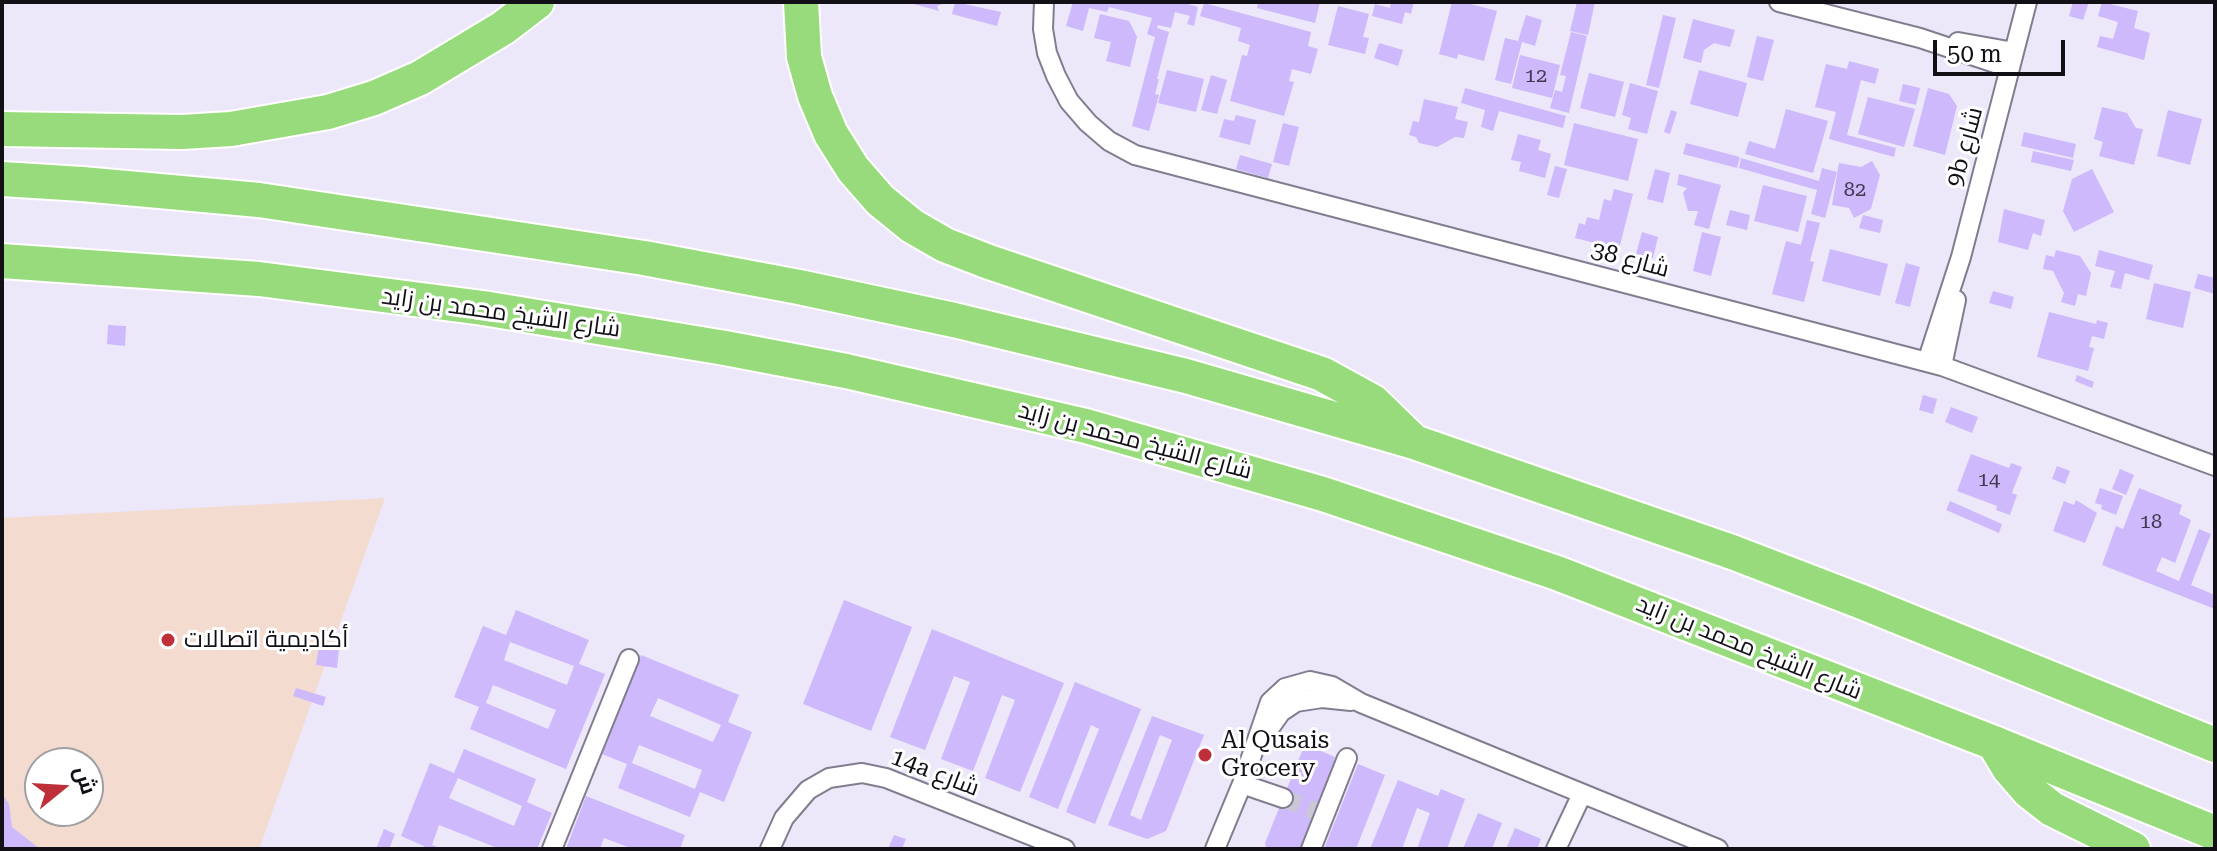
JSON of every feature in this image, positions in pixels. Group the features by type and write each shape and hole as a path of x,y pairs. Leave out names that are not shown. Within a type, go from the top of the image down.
{"highway":[{"path":"2,129 182,132 243,128 328,112 374,98 420,78 482,42 537,2"},
{"path":"801,2 804,57 815,96 831,134 853,169 880,200 912,226 945,245 989,262 1322,374 1373,402 1414,442"},
{"path":"2,179 259,200 644,258 954,320 1186,376 1414,442 1746,557 2215,745"},
{"name":"شارع الشيخ محمد بن زايد","path":"2,261 259,279 483,308 725,348 982,401 1205,459 1441,532 1672,616 2215,833"},
{"path":"1994,743 2009,768 2029,791 2052,809 2133,849"}],"street":[{"name":"شارع 38","path":"1044,2 1043,29 1047,53 1069,101 1109,141 1135,155 1935,364 2214,463"},
{"path":"1779,2 2012,60"},
{"name":"9b شارع","path":"1935,364 2027,2"},
{"path":"552,849 629,659"},
{"path":"1215,849 1253,754 1275,719 1296,702 1338,698 1361,703 1718,849"},
{"path":"1311,849 1320,813 1347,758"},
{"name":"14a شارع","path":"770,849 784,818 808,790 829,778 862,773 886,778 1065,849"},
{"path":"1242,784 1283,798"},
{"path":"1556,849 1582,794"}],"shaded area":[{"name":"أكاديمية اتصالات","path":"385,498 259,849 2,849 2,518"}],"building":[{"path":"948,2 937,6 939,11 910,3"},
{"path":"955,2 1001,12 997,26 952,14"},
{"path":"1073,2 1181,2 1198,7 1194,26 1187,24 1190,16 1175,12 1171,28 1158,25 1157,28 1169,32 1157,79 1155,94 1159,95 1149,131 1132,126 1155,37 1147,34 1152,18 1109,7 1107,12 1089,8 1083,31 1066,26"},
{"path":"1258,2 1320,2 1315,23 1257,8"},
{"path":"1391,2 1414,2 1411,14 1405,12 1402,24 1372,16 1375,4 1390,8"},
{"path":"1452,2 1497,11 1484,61 1458,54 1457,59 1439,54"},
{"path":"1577,2 1595,2 1588,35 1570,31"},
{"path":"2073,2 2089,2 2083,20 2069,16"},
{"path":"2102,2 2138,11 2134,28 2150,33 2144,60 2097,47 2100,36 2113,39 2118,22 2098,16"},
{"path":"1204,3 1311,32 1308,46 1318,49 1311,74 1292,69 1289,81 1294,82 1284,116 1230,101 1242,55 1247,56 1250,45 1238,41 1241,28 1200,16"},
{"path":"1338,6 1369,14 1363,37 1369,38 1365,54 1328,45"},
{"path":"1100,14 1129,21 1137,37 1130,67 1106,61 1111,42 1094,38"},
{"path":"1526,15 1542,20 1535,46 1522,42 1511,84 1495,80 1505,38 1518,41"},
{"path":"1663,15 1676,18 1659,88 1646,85"},
{"path":"1693,19 1735,30 1730,47 1714,43 1704,50 1701,63 1683,58"},
{"path":"1571,32 1587,36 1569,113 1550,108 1555,90 1562,92 1566,76 1560,75"},
{"path":"1757,36 1774,40 1763,81 1747,77"},
{"path":"1379,43 1403,50 1398,66 1374,58"},
{"path":"1520,55 1560,65 1552,98 1512,88"},
{"path":"1849,61 1879,69 1875,84 1861,80 1847,135 1896,148 1894,157 1829,139 1836,112 1815,107 1826,64 1847,69"},
{"path":"1167,70 1204,79 1196,112 1158,103"},
{"path":"1699,70 1747,83 1738,117 1690,104"},
{"path":"1589,73 1624,82 1615,117 1580,108"},
{"path":"1211,75 1227,80 1217,114 1201,110"},
{"path":"1630,83 1658,91 1647,134 1628,129 1631,118 1622,115"},
{"path":"1903,84 1920,88 1916,105 1899,101"},
{"path":"1465,88 1566,116 1563,128 1499,111 1493,131 1481,127 1485,110 1461,103"},
{"path":"1928,88 1949,94 1957,106 1945,155 1913,146"},
{"path":"1868,97 1915,109 1904,147 1858,134"},
{"path":"1424,99 1458,107 1455,119 1468,122 1464,138 1455,137 1437,147 1419,143 1416,137 1409,135 1413,121 1419,122"},
{"path":"2102,107 2127,113 2136,128 2143,129 2134,165 2099,156 2103,142 2094,139"},
{"path":"1786,109 1828,121 1813,173 1745,154 1749,141 1775,149"},
{"path":"1671,110 1677,112 1670,134 1664,132"},
{"path":"2168,110 2202,119 2190,165 2157,156"},
{"path":"1236,115 1256,120 1250,145 1219,137 1224,119 1234,121"},
{"path":"1283,123 1299,127 1289,166 1273,162"},
{"path":"1574,123 1638,139 1628,181 1564,165"},
{"path":"2024,132 2076,144 2073,158 2021,146"},
{"path":"1518,134 1541,140 1538,150 1551,154 1545,178 1519,171 1521,162 1511,160"},
{"path":"1686,143 1740,157 1737,168 1683,154"},
{"path":"2033,151 2074,160 2071,171 2031,162"},
{"path":"1240,155 1272,164 1268,178 1236,169"},
{"path":"1741,158 1819,181 1822,168 1837,172 1825,218 1811,214 1817,190 1739,168"},
{"path":"1872,161 1880,175 1871,209 1854,218 1849,208 1832,205 1839,163 1861,167"},
{"path":"1555,166 1567,169 1559,198 1547,195"},
{"path":"1655,169 1670,173 1663,203 1647,199"},
{"path":"2092,169 2114,212 2074,232 2063,211 2072,179"},
{"path":"1679,174 1721,185 1709,229 1694,225 1698,211 1688,211 1683,193 1687,188 1677,185"},
{"path":"1763,185 1807,196 1798,232 1754,221"},
{"path":"1614,189 1633,194 1619,249 1575,238 1579,223 1585,225 1587,217 1599,220 1604,199 1611,201"},
{"path":"2004,209 2045,220 2041,236 2033,233 2028,250 1998,242"},
{"path":"1730,210 1750,215 1747,230 1726,225"},
{"path":"1863,215 1883,220 1880,233 1859,228"},
{"path":"1807,220 1820,223 1804,302 1772,294 1786,241 1801,245"},
{"path":"1642,232 1658,237 1653,258 1636,254"},
{"path":"1702,232 1721,237 1711,276 1693,271"},
{"path":"1830,249 1888,264 1880,296 1822,281"},
{"path":"2056,250 2080,256 2091,273 2086,296 2078,294 2075,306 2061,302 2064,293 2053,271 2043,269 2046,255 2054,257"},
{"path":"2099,250 2153,265 2149,280 2125,273 2121,289 2110,287 2115,271 2095,266"},
{"path":"1906,263 1920,267 1910,307 1895,303"},
{"path":"2198,274 2215,278 2215,294 2194,288"},
{"path":"2154,283 2191,292 2183,328 2146,319"},
{"path":"1993,291 2014,297 2011,309 1989,303"},
{"path":"2049,312 2096,324 2097,320 2108,323 2104,339 2092,336 2089,347 2094,348 2088,371 2037,357"},
{"path":"108,325 126,326 125,346 107,344"},
{"path":"2077,375 2094,382 2092,388 2075,381"},
{"path":"1923,395 1937,399 1933,414 1919,410"},
{"path":"1951,407 1978,417 1972,433 1945,422"},
{"path":"1971,454 2009,468 2011,463 2022,467 2012,493 2017,495 2010,515 1996,510 1997,506 1957,491"},
{"path":"2057,466 2070,471 2065,484 2052,479"},
{"path":"2120,469 2134,475 2126,495 2112,489"},
{"path":"2100,488 2123,496 2116,515 2095,503"},
{"path":"2139,488 2182,505 2179,514 2191,520 2175,563 2162,557 2156,571 2179,581 2199,529 2211,534 2191,585 2215,595 2215,609 2102,565 2116,526 2123,529"},
{"path":"2076,500 2097,513 2085,543 2053,531 2064,501 2074,505"},
{"path":"1950,501 2002,524 1999,533 1946,510"},
{"path":"844,600 912,627 871,731 803,704"},
{"path":"516,610 589,640 579,664 605,674 566,769 470,729 479,707 454,697 483,626 506,635","holes":["510,642 574,666 567,685 504,660","493,685 556,710 548,729 486,703"]},
{"path":"932,629 1064,683 1020,792 985,778 1015,700 1002,695 973,771 941,759 970,682 954,676 925,750 890,737"},
{"path":"319,646 339,649 337,668 316,665"},
{"path":"641,655 739,695 728,722 752,732 724,802 700,792 690,817 618,788 627,764 602,754","holes":["658,698 721,725 713,742 650,716","639,745 702,770 695,789 632,763"]},
{"path":"1075,682 1141,709 1095,824 1066,812 1099,729 1091,725 1058,809 1029,797"},
{"path":"296,688 326,697 323,706 293,696"},
{"path":"1152,716 1204,735 1166,831 1147,839 1108,825","holes":["1160,735 1172,740 1141,820 1130,815"]},
{"path":"1305,744 1335,757 1333,767 1300,849 1266,849 1265,843"},
{"path":"464,749 536,779 527,802 552,813 537,849 500,849 439,825 432,845 443,849 423,849 424,846 401,836 430,763 454,773","holes":["458,778 522,806 514,826 449,798"]},
{"path":"1358,764 1385,775 1356,849 1324,849"},
{"path":"1398,780 1438,796 1441,789 1465,799 1447,849 1417,849 1430,813 1417,808 1402,849 1370,849"},
{"path":"2,794 9,804 12,827 40,849 2,849"},
{"path":"586,796 685,835 680,849 633,849 604,838 600,849 566,849"},
{"path":"1478,813 1502,823 1492,849 1463,849"},
{"path":"1515,828 1541,839 1537,849 1506,849"},
{"path":"384,829 395,834 389,849 376,849"},
{"path":"894,835 906,839 902,849 888,849"}],"tunnel":[{"path":"1283,798 1315,811"}],"place":[{"name":"أكاديمية اتصالات","path":"168,640"},
{"name":"Al Qusais Grocery","path":"1205,755"}]}
